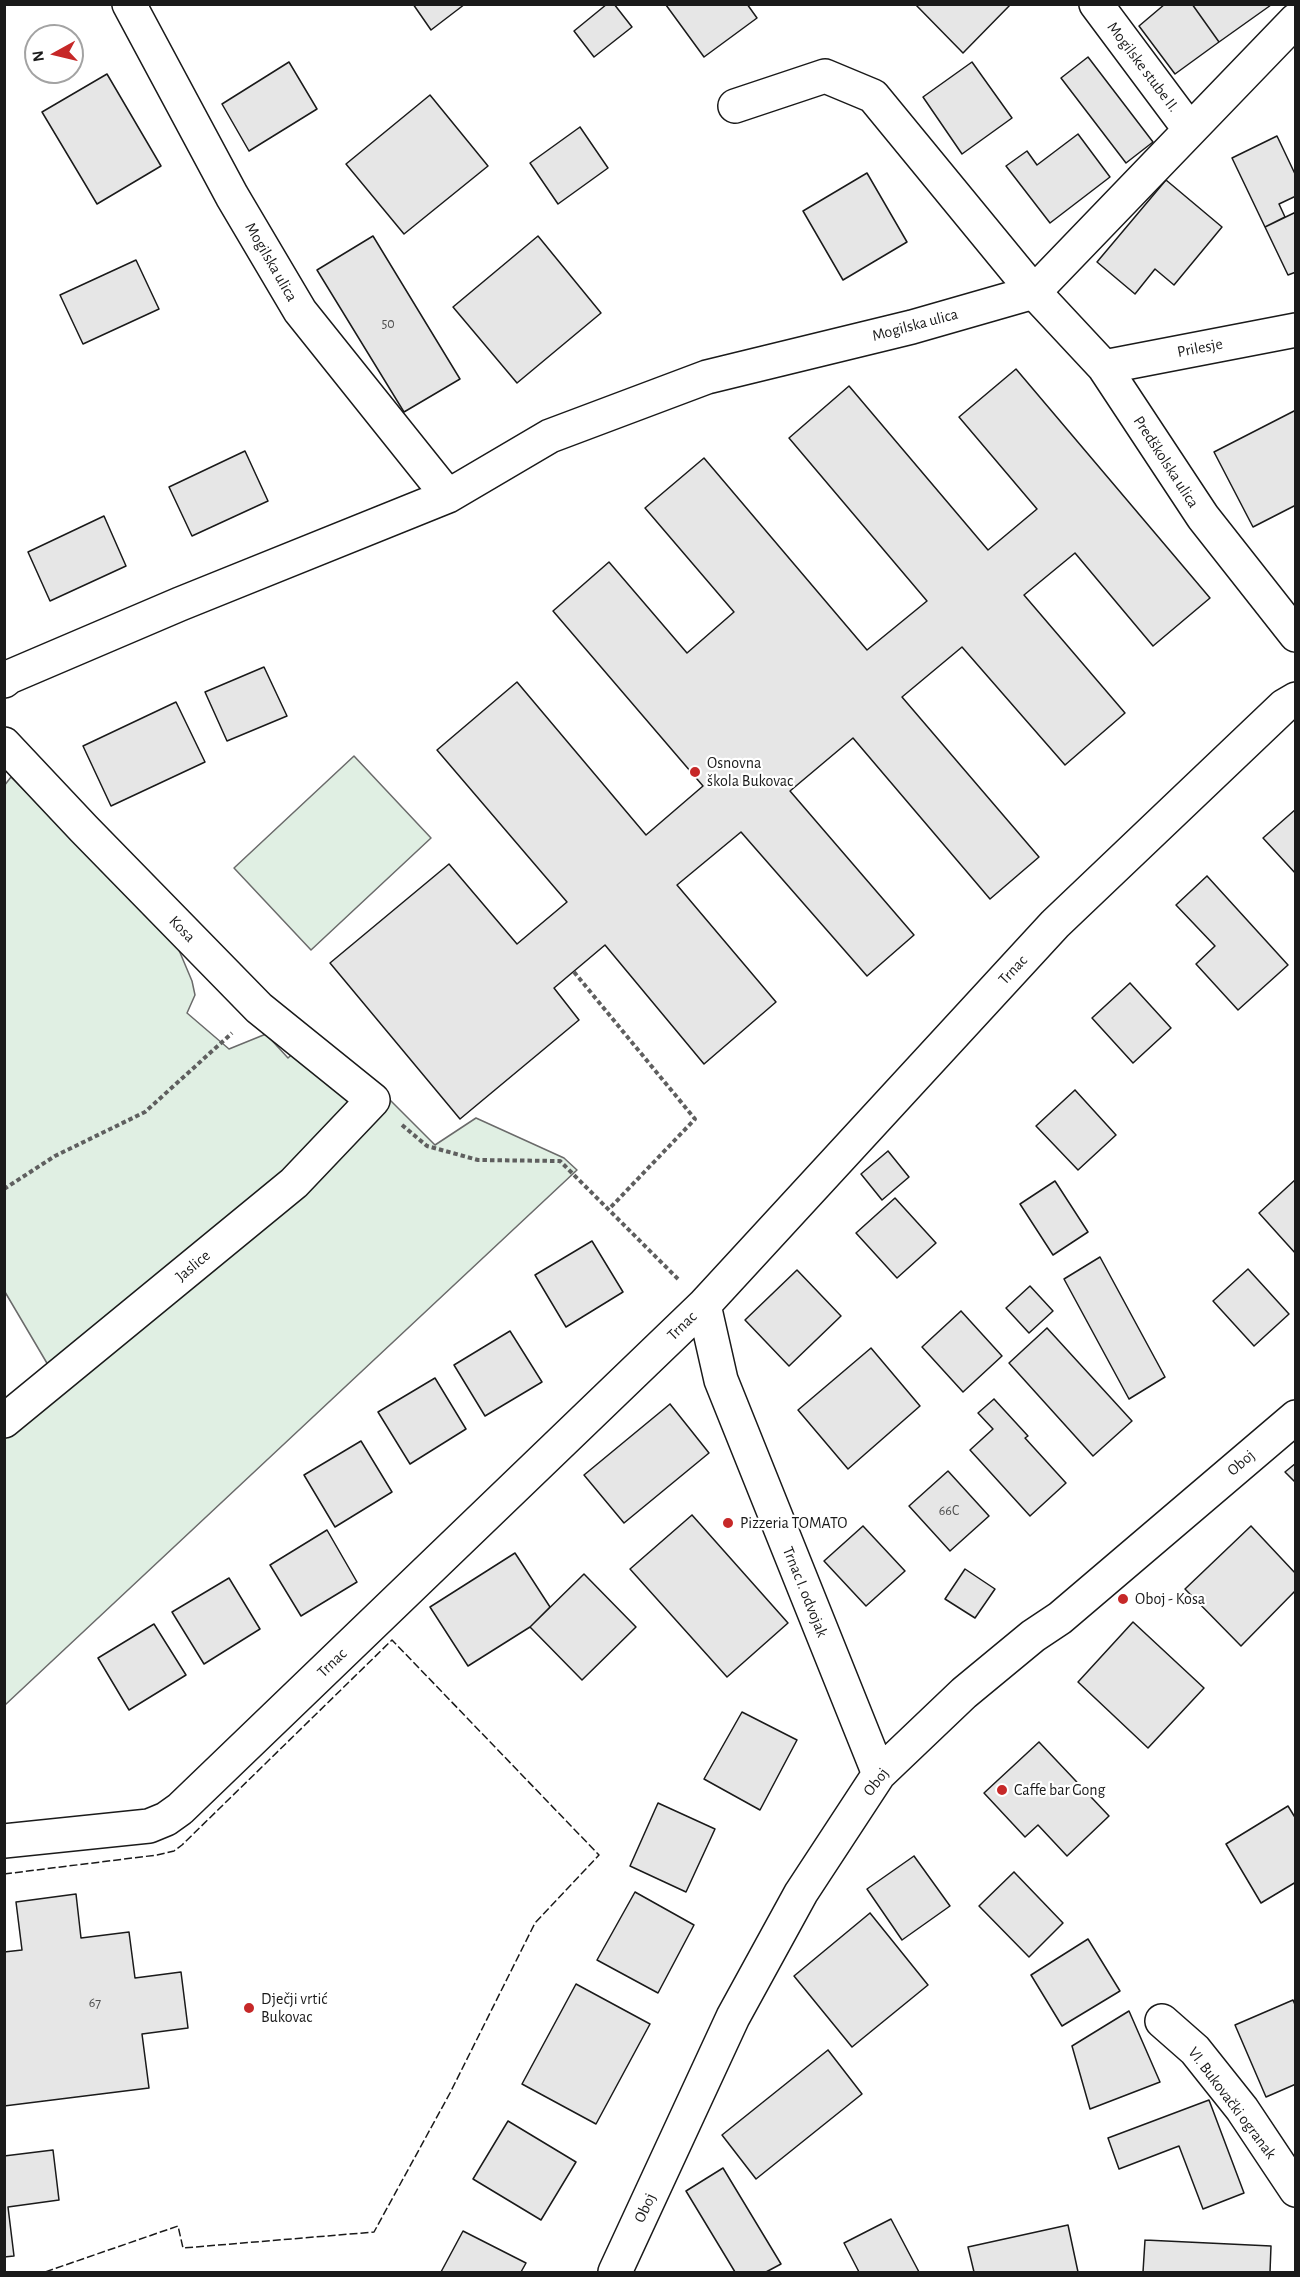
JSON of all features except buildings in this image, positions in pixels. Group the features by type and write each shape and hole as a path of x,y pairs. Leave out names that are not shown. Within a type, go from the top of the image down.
{"street":[{"name":"Mogilska ulica","path":"129,4 232,196 300,311 447,496"},
{"name":"Mogilske stube II.","path":"1096,4 1190,130"},
{"path":"1034,292 1296,20"},
{"name":"Predškolska ulica","path":"735,106 825,76 873,96 1034,292 1104,367 1203,518 1296,635"},
{"name":"Mogilska ulica","path":"4,681 180,604 447,496 550,436 707,377 912,327 1034,292"},
{"name":"Prilesje","path":"1104,367 1296,330"},
{"name":"Trnac","path":"4,1841 148,1826 166,1819 180,1809 704,1305 1056,924 1284,706 1296,699"},
{"name":"Kosa","path":"4,744 259,1008 373,1100"},
{"name":"Jaslice","path":"4,1421 294,1183 373,1100"},
{"name":"Trnac I. odvojak","path":"704,1305 721,1380 879,1774"},
{"name":"Oboj","path":"615,2272 733,2017 801,1893 879,1774 964,1693 1033,1636 1060,1618 1296,1417"},
{"name":"VI. Bukovački ogranak","path":"1162,2021 1195,2050 1242,2109 1296,2190"}],"path":[{"path":"574,972 695,1119 610,1208"},
{"path":"4,1189 55,1156 145,1112 259,1008"},
{"path":"373,1100 427,1146 478,1160 560,1161 610,1208 704,1305"}],"green space":[{"path":"354,756 431,838 311,950 234,868"},
{"path":"11,777 173,936 192,981 195,995 187,1013 229,1049 266,1034 288,1058 315,1033 378,1088 435,1145 476,1118 564,1158 577,1170 5,1705 5,1408 51,1370 5,1292 4,786"}],"fence":[{"path":"4,1874 174,1851 392,1640 599,1855 535,1923 450,2093 374,2232 183,2248 178,2226 45,2272"}],"place":[{"name":"Osnovna škola Bukovac","path":"695,772"},
{"name":"Pizzeria TOMATO","path":"728,1523"},
{"name":"Oboj - Kosa","path":"1123,1599"},
{"name":"Caffe bar Gong","path":"1002,1790"},
{"name":"Dječji vrtić Bukovac","path":"249,2008"}]}
